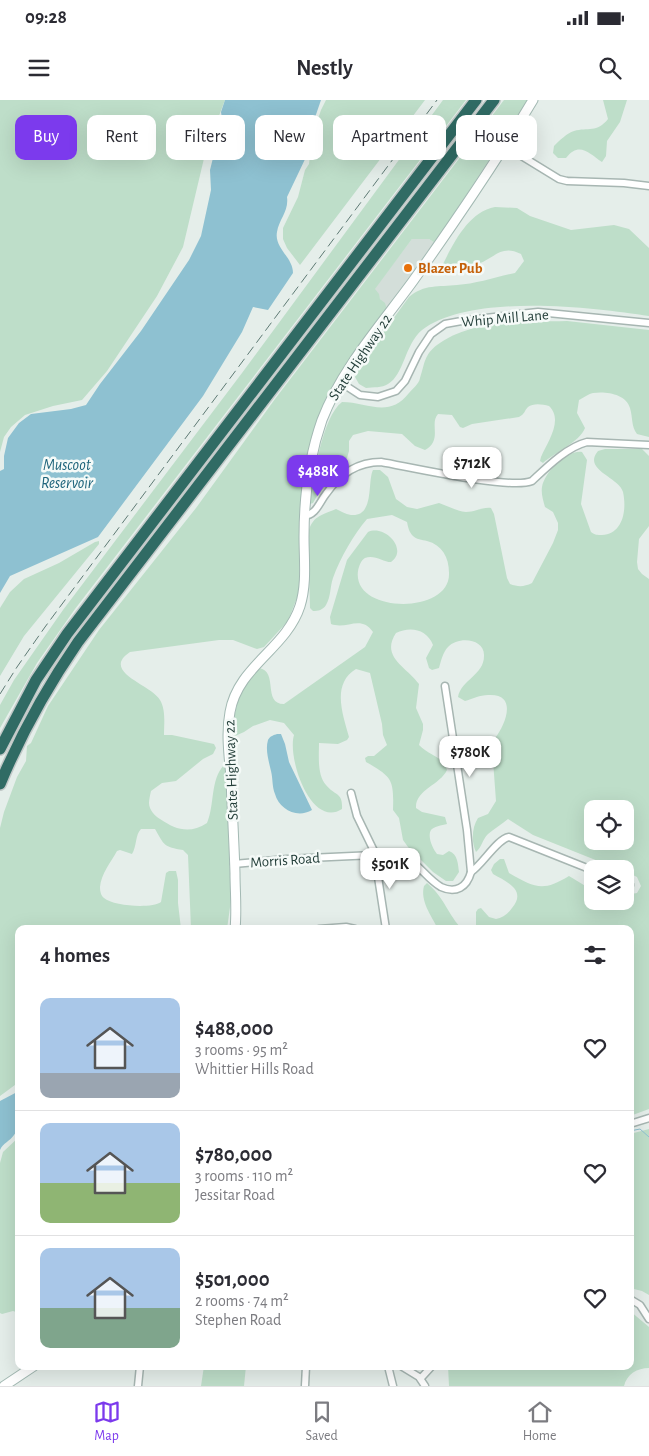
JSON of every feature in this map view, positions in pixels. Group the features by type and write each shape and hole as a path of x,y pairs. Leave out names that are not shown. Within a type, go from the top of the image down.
{"highway":[{"path":"0,749 36,680 67,634 476,100"},
{"path":"0,784 34,711 78,642 494,100"}],"main road":[{"name":"State Highway 22","path":"524,115 533,100"},
{"name":"State Highway 22","path":"235,925 229,740 230,711 235,694 242,681 260,659 282,638 297,615 302,598 304,580 304,516 307,484 314,449 327,408 340,382 433,252 495,160"},
{"path":"4,1386 28,1370"}],"street":[{"path":"527,160 558,179 567,181 649,186"},
{"name":"Whip Mill Lane","path":"340,382 360,395 378,396 396,391 405,381 430,334 445,324 460,321 538,312 649,323"},
{"path":"304,516 314,511 332,486 347,471 367,463 381,462 469,478 527,483 532,481 570,448 578,444 587,442 649,445"},
{"path":"445,686 471,872"},
{"path":"351,793 357,816 374,851 385,925"},
{"name":"Morris Road","path":"234,864 287,859 396,854 404,856 440,886 451,890 462,888 468,882 471,872 482,863 500,840 509,837 584,867"},
{"path":"634,1123 649,1118"},
{"path":"634,1301 640,1305 649,1319"},
{"path":"138,1386 140,1370"},
{"path":"305,1386 306,1370"},
{"path":"389,1370 393,1386"},
{"path":"408,1370 421,1378 425,1386"},
{"path":"421,1378 428,1370"}],"shaded area":[{"path":"412,239 429,239 435,243 387,310 374,289"}],"green space":[{"path":"0,100 225,100 219,115 166,115 166,160 204,160 183,247 157,296 107,371 82,400 53,406 25,415 11,427 4,437 0,452"},
{"path":"326,100 425,100 414,115 333,115 333,160 380,160 300,265 287,248 283,239 283,228 298,197 309,160 323,160 323,115 319,115"},
{"path":"443,100 466,100 446,126 446,115 432,115"},
{"path":"504,100 528,100 518,115 493,115"},
{"path":"603,100 627,100 620,122 607,141 606,156 602,162 580,149 575,150 566,158 558,158 553,153 554,146 563,137 574,131 596,128 608,119"},
{"path":"399,160 420,160 75,609 37,663 0,728 0,705 14,680 63,610 242,373"},
{"path":"458,160 489,160 435,243 429,239 412,239 375,289 380,299 385,303 387,310 326,398 316,426 300,503 299,589 288,621 264,647 257,649 233,640 219,640 130,652 122,659 121,666 124,672 155,694 160,700 164,713 164,735 214,744 216,748 213,754 203,759 176,781 162,783 151,791 149,806 154,814 177,828 195,829 207,823 217,778 224,765 226,769 231,900 228,925 191,925 188,855 183,850 172,848 165,844 155,829 141,829 132,854 120,850 117,851 109,864 101,882 101,895 109,901 123,905 141,906 156,904 161,902 166,873 176,871 181,925 15,925 15,1085 0,1096 0,828 4,812 17,777 26,761 27,746 31,743 48,706 99,630 196,508 275,399"},
{"path":"495,207 517,208 530,216 571,230 614,225 629,229 649,248 649,316 596,309 532,306 500,307 470,311 443,318 422,330 412,343 398,374 388,384 380,387 366,388 359,384 355,377 361,363 409,297 426,288 471,283 515,273 524,261 521,254 508,250 498,253 478,264 447,272 442,266 456,239 469,222 485,210"},
{"path":"567,321 649,330 649,437 637,434 635,431 630,408 624,399 615,394 598,392 579,400 577,413 585,428 582,433 572,443 543,463 540,461 541,457 555,425 555,418 549,406 541,404 532,405 519,417 472,424 463,428 460,427 452,415 438,414 435,422 435,437 430,446 425,450 415,446 402,434 368,431 353,435 349,441 347,458 324,484 313,503 310,504 316,465 324,434 335,410 342,402 386,407 401,401 417,384 430,352 437,345 466,330 517,322"},
{"path":"605,449 642,449 649,456 649,526 639,539 637,562 638,569 649,579 649,1109 634,1115 634,925 476,925 476,912 478,909 481,908 489,917 496,919 507,914 516,902 516,891 513,887 493,874 491,870 500,859 504,859 509,873 533,885 545,886 569,876 584,885 584,910 634,910 634,894 637,893 641,886 637,877 634,876 634,860 596,860 533,835 508,819 488,834 476,852 473,830 476,822 478,818 488,814 496,801 492,747 496,743 495,738 506,718 507,710 503,699 497,696 488,695 465,701 458,697 463,686 477,673 483,663 483,650 480,645 476,642 464,640 452,643 445,651 439,668 432,670 429,668 426,658 433,645 427,635 422,632 407,630 396,633 391,649 397,661 419,684 416,708 423,724 423,730 419,745 439,759 447,770 439,780 419,797 416,808 422,812 445,817 447,824 432,829 430,839 437,854 443,855 449,851 456,857 459,872 453,881 446,881 433,872 408,847 403,840 399,818 393,810 393,792 390,780 381,771 366,762 365,758 374,756 387,745 383,735 370,673 356,669 348,675 341,691 342,710 349,737 347,740 338,744 319,743 321,776 326,785 340,797 342,809 331,813 320,809 311,800 298,774 294,759 294,735 284,723 270,720 253,726 235,736 232,734 242,689 252,674 259,668 265,670 268,675 274,699 277,703 284,704 365,647 373,632 368,627 359,623 331,624 330,617 347,560 368,532 374,530 381,531 392,539 397,551 396,557 391,562 368,557 361,562 358,571 360,585 370,595 385,602 402,604 420,602 435,596 445,587 449,573 448,562 444,553 437,545 414,537 407,522 392,515 367,519 352,539 339,562 326,605 317,611 313,611 310,608 308,534 312,523 317,517 336,509 351,515 364,511 369,498 373,470 380,470 388,477 396,499 407,507 417,509 439,503 455,510 466,512 491,508 494,514 507,578 510,584 521,586 532,583 558,530 558,523 553,512 545,507 542,489 547,475 563,458 576,452 582,452 587,460 581,504 591,532 597,535 609,534 619,526 624,513 623,492 595,463 594,458 598,451"},
{"path":"99,541 99,544 24,636 0,676 0,608 10,592 24,579 59,563"},
{"path":"427,883 433,888 459,925 436,925 427,908 423,892 424,886"},
{"path":"649,1129 649,1295 634,1289 634,1133"},
{"path":"15,1141 15,1312 2,1314 0,1313 0,1163 3,1152"},
{"path":"634,1314 649,1327 649,1368 640,1369 633,1373 627,1378 624,1386 449,1386 448,1370 634,1370"},
{"path":"203,1370 246,1370 244,1386 201,1386"}],"water":[{"name":"Muscoot Reservoir","path":"225,100 321,100 316,115 255,115 255,160 305,160 287,197 287,207 277,232 278,243 290,262 293,273 268,310 253,307 242,332 203,396 98,537 10,576 0,593 0,471 4,469 4,456 8,438 19,423 31,414 71,409 86,405 141,331 189,260 201,236 211,190 210,170 212,160 245,160 245,115 221,115"},
{"path":"281,734 289,762 312,810 306,813 289,811 280,804 273,789 267,744 272,736"},
{"path":"15,1093 15,1134 0,1150 0,1101"}],"waterway":[{"path":"634,1130 640,1129 649,1137"}],"railway":[{"path":"0,694 45,627 437,100"}],"place":[{"name":"Blazer Pub","path":"408,268"}]}
